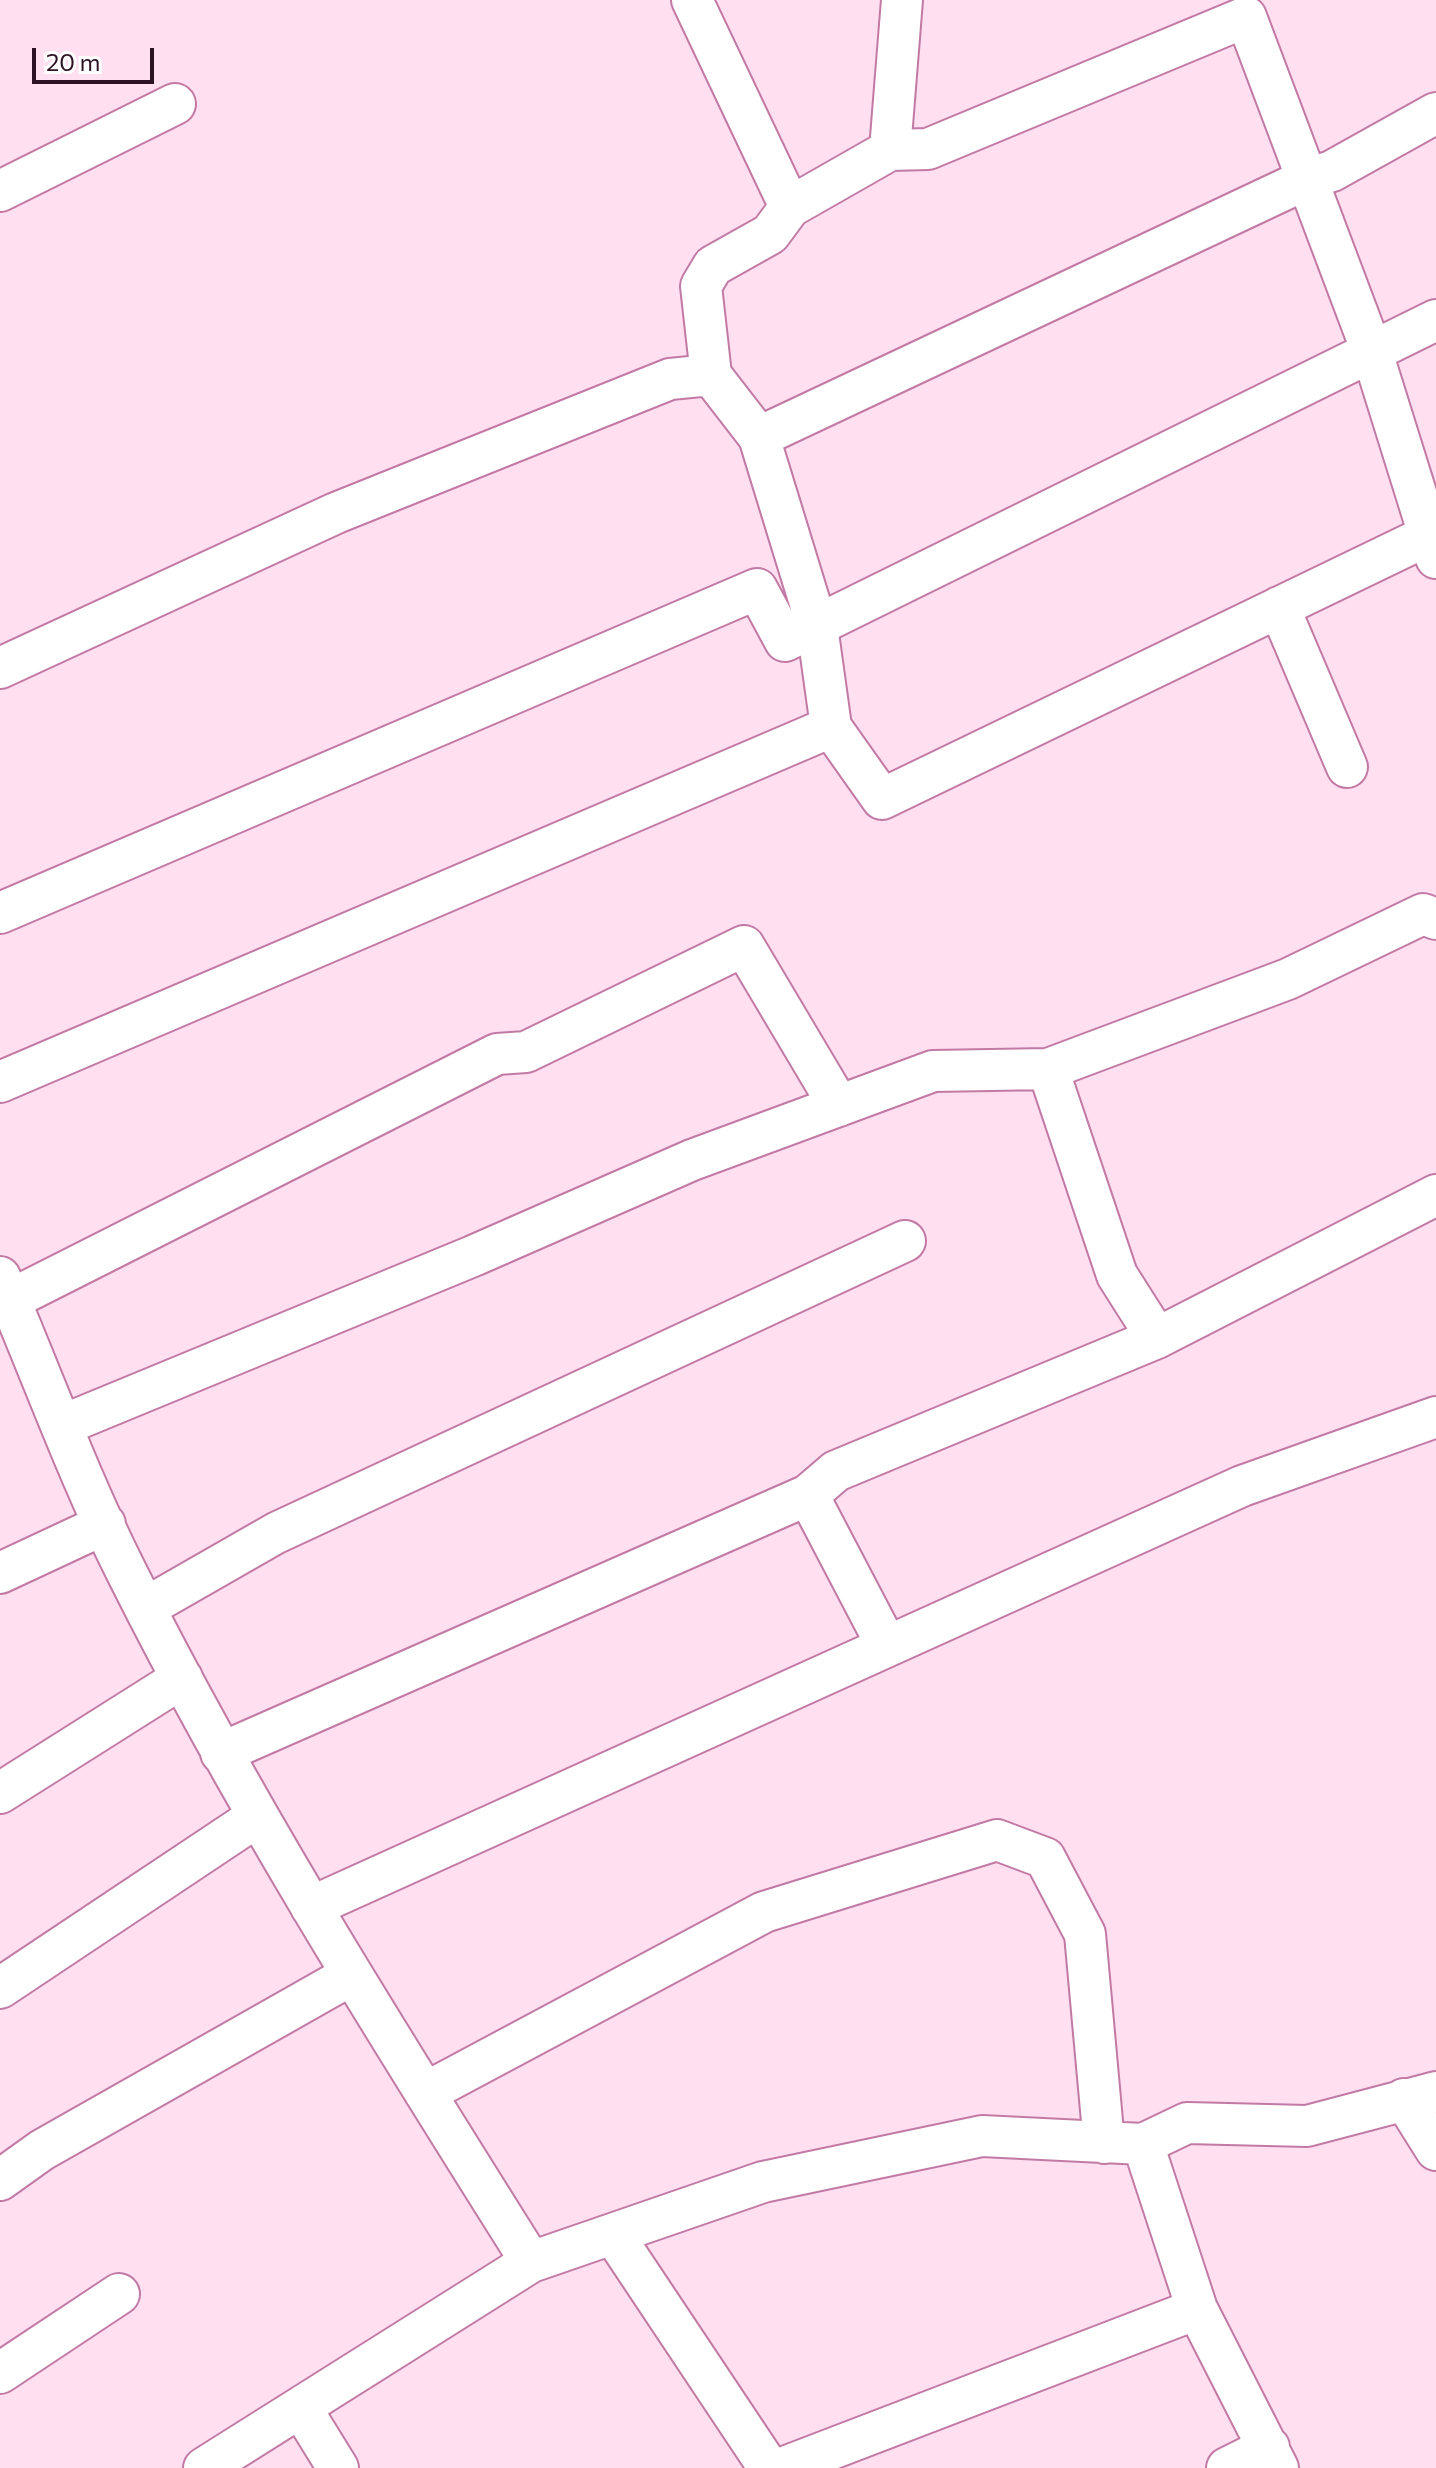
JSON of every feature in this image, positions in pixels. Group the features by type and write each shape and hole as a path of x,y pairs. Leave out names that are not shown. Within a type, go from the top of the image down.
{"street":[{"path":"692,0 790,207"},
{"path":"890,150 902,0"},
{"path":"1246,17 1371,349 1434,541 1279,607 882,799 831,727 817,626 759,437 711,375 701,286 713,266 770,234 790,207 890,150 928,149 1246,17"},
{"path":"0,191 175,104"},
{"path":"759,437 1307,179 1332,171 1436,113"},
{"path":"0,913 757,589 785,641 1371,349 1436,320"},
{"path":"0,668 336,513 670,379 711,375"},
{"path":"1279,607 1347,767"},
{"path":"0,1082 831,727"},
{"path":"63,1425 473,1256 692,1160 933,1071 1048,1069 1288,979 1423,914 1436,919"},
{"path":"531,2262 351,1975 221,1753 105,1524 3,1294 497,1054 526,1052 744,946 839,1106"},
{"path":"1048,1069 1117,1275 1157,1338"},
{"path":"221,1753 808,1495 836,1471 1157,1338 1436,1195"},
{"path":"145,1608 276,1533 905,1241"},
{"path":"311,1907 1242,1486 1436,1417"},
{"path":"808,1495 887,1646"},
{"path":"0,1573 105,1524"},
{"path":"0,1793 182,1678"},
{"path":"0,1988 258,1816"},
{"path":"425,2093 764,1912 997,1840 1045,1858 1085,1934 1104,2143"},
{"path":"0,2180 42,2150 351,1975"},
{"path":"204,2468 531,2262 763,2182 982,2136 1143,2144 1187,2123 1307,2126 1420,2096 1436,2150"},
{"path":"1143,2144 1197,2309 1274,2458 1227,2468"},
{"path":"613,2234 769,2468"},
{"path":"0,2373 119,2294"},
{"path":"782,2468 1197,2309"},
{"path":"301,2408 338,2468"}]}
